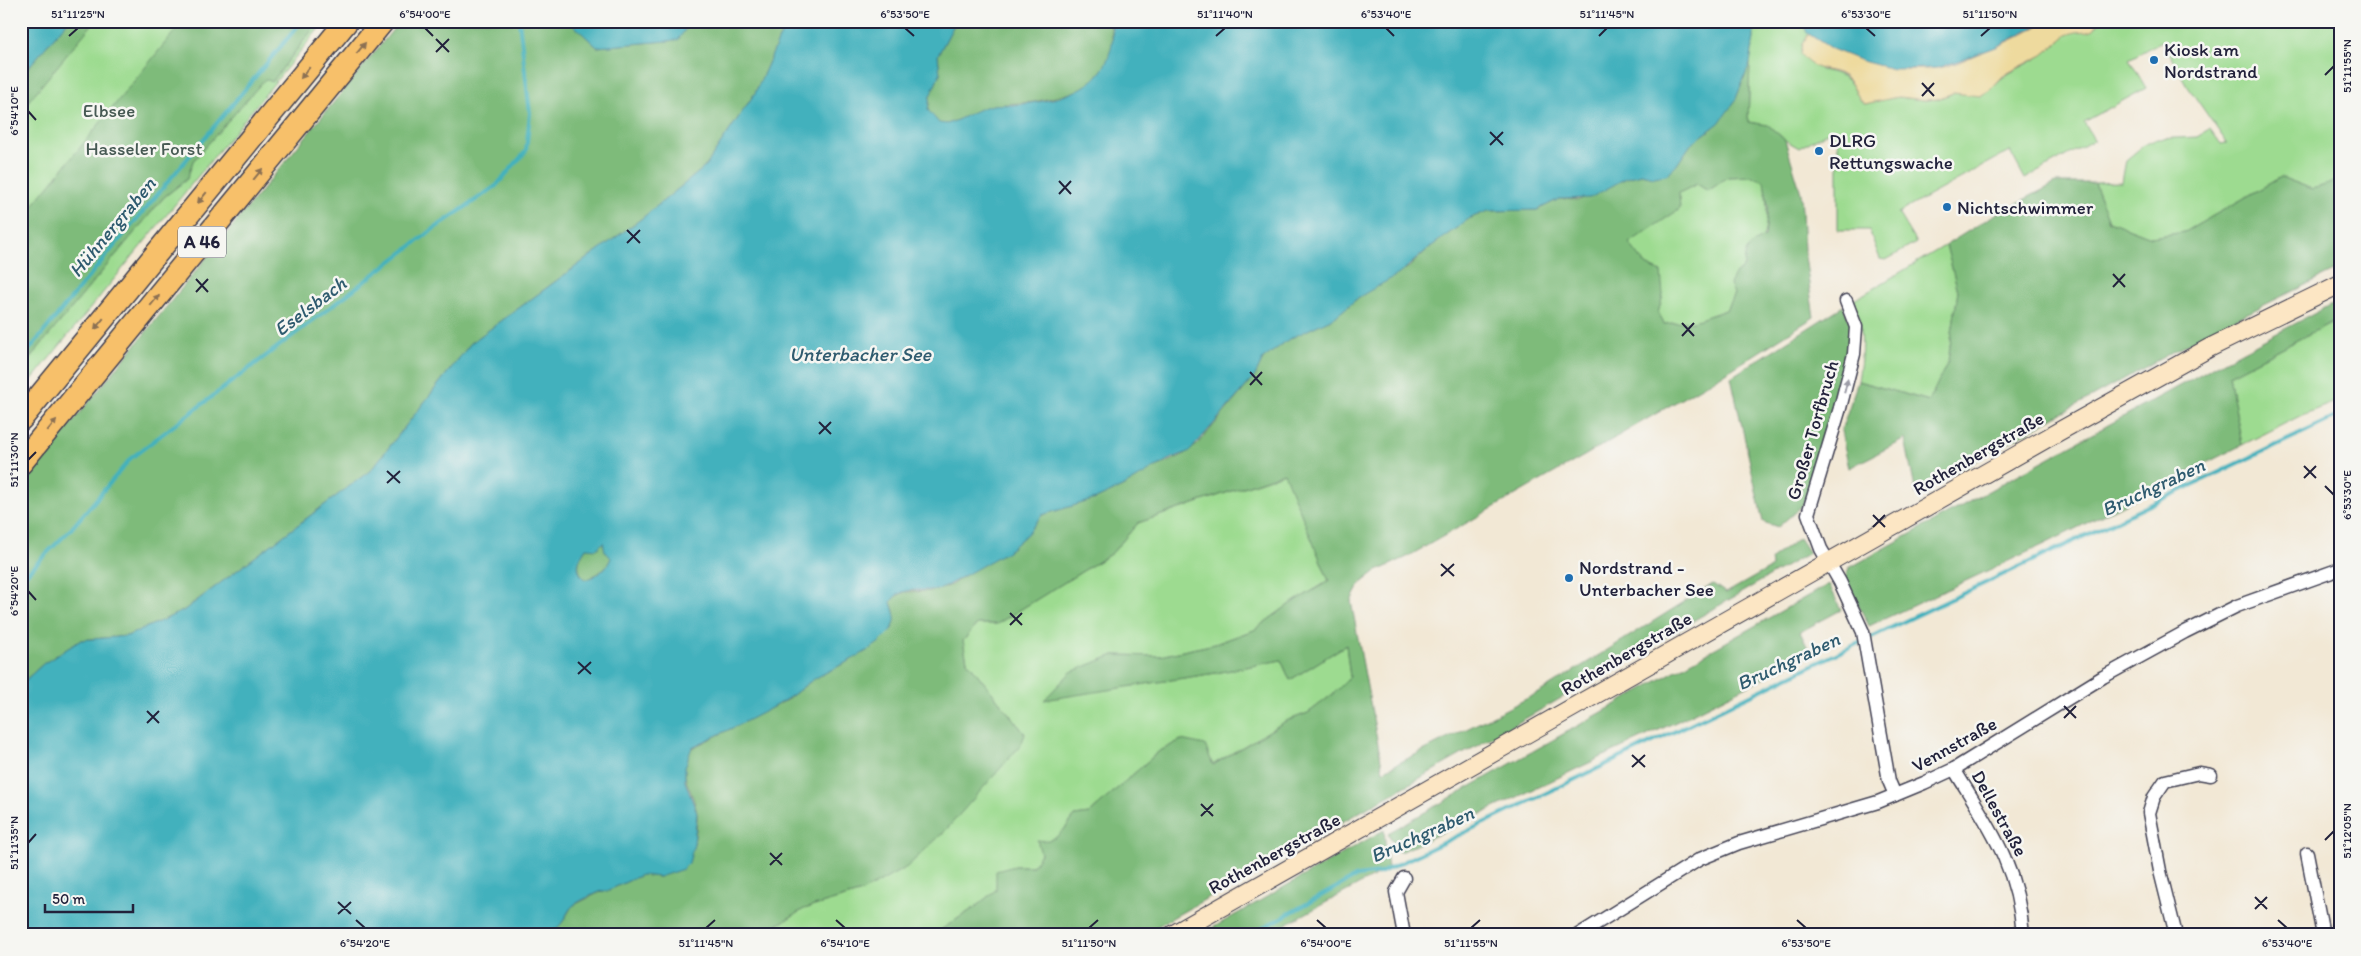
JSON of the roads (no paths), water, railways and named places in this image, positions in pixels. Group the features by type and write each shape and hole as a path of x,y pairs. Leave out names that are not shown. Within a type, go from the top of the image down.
{"highway":[{"name":"A 46","path":"21,419 346,21"},
{"name":"A 46","path":"21,463 383,21"}],"main road":[{"name":"Rothenbergstraße","path":"1172,935 2200,353 2340,284"}],"street":[{"name":"Großer Torfbruch","path":"1846,301 1856,327 1854,354 1808,514 1821,549 1863,632 1889,781 1895,795"},
{"name":"Vennstraße","path":"1578,935 1700,859 1739,843 1895,795 1954,769 2103,677 2185,632 2237,606 2340,568"},
{"name":"Dellestraße","path":"1954,769 1998,842 2011,870 2021,908 2023,935"},
{"path":"2176,935 2160,871 2149,813 2154,797 2165,781 2199,773 2211,776"},
{"path":"2307,852 2323,935"},
{"path":"1404,878 1396,892 1404,935"}],"water":[{"path":"21,21 68,21 21,76"},
{"path":"569,21 691,21 678,40 597,47"},
{"name":"Unterbacher See","path":"787,21 956,21 938,55 940,74 930,96 928,110 939,123 947,124 987,106 1041,101 1070,94 1083,87 1094,79 1103,68 1109,55 1112,38 1110,21 1753,21 1754,38 1750,63 1735,101 1719,123 1691,144 1676,166 1666,175 1654,177 1641,174 1626,178 1590,198 1559,199 1537,210 1488,211 1470,218 1429,248 1399,274 1359,297 1335,317 1289,339 1263,359 1255,376 1190,451 1168,460 1124,486 1096,499 1042,515 1027,534 1008,551 941,589 907,591 895,596 891,602 895,618 893,627 879,643 812,680 774,707 692,747 685,767 685,781 697,813 694,844 689,863 683,869 659,877 641,875 607,891 602,891 588,897 572,907 563,922 556,928 545,933 513,929 506,935 21,935 21,684 43,664 81,640 127,636 183,611 371,470 471,343 641,219 705,167 755,93","holes":["603,542 605,551 611,558 607,566 598,574 585,580 579,572 578,564 586,548 597,549"]},
{"path":"1802,21 2046,21 1996,47 1938,68 1893,69 1862,61 1832,49 1807,33"}],"waterway":[{"name":"Hühnergraben","path":"21,360 302,21"},
{"name":"Eselsbach","path":"21,579 71,529 131,458 435,228 496,186 526,151 530,113 519,21"},
{"name":"Bruchgraben","path":"1867,639 2340,415"},
{"name":"Bruchgraben","path":"1250,935 1357,876 1380,873 1861,642"}],"place":[{"name":"Kiosk am Nordstrand","path":"2154,60"},
{"name":"DLRG Rettungswache","path":"1819,151"},
{"name":"Nichtschwimmer","path":"1947,207"},
{"name":"Nordstrand - Unterbacher See","path":"1569,578"}],"park label":[{"name":"Elbsee","path":"109,110"},
{"name":"Hasseler Forst","path":"144,148"}]}
